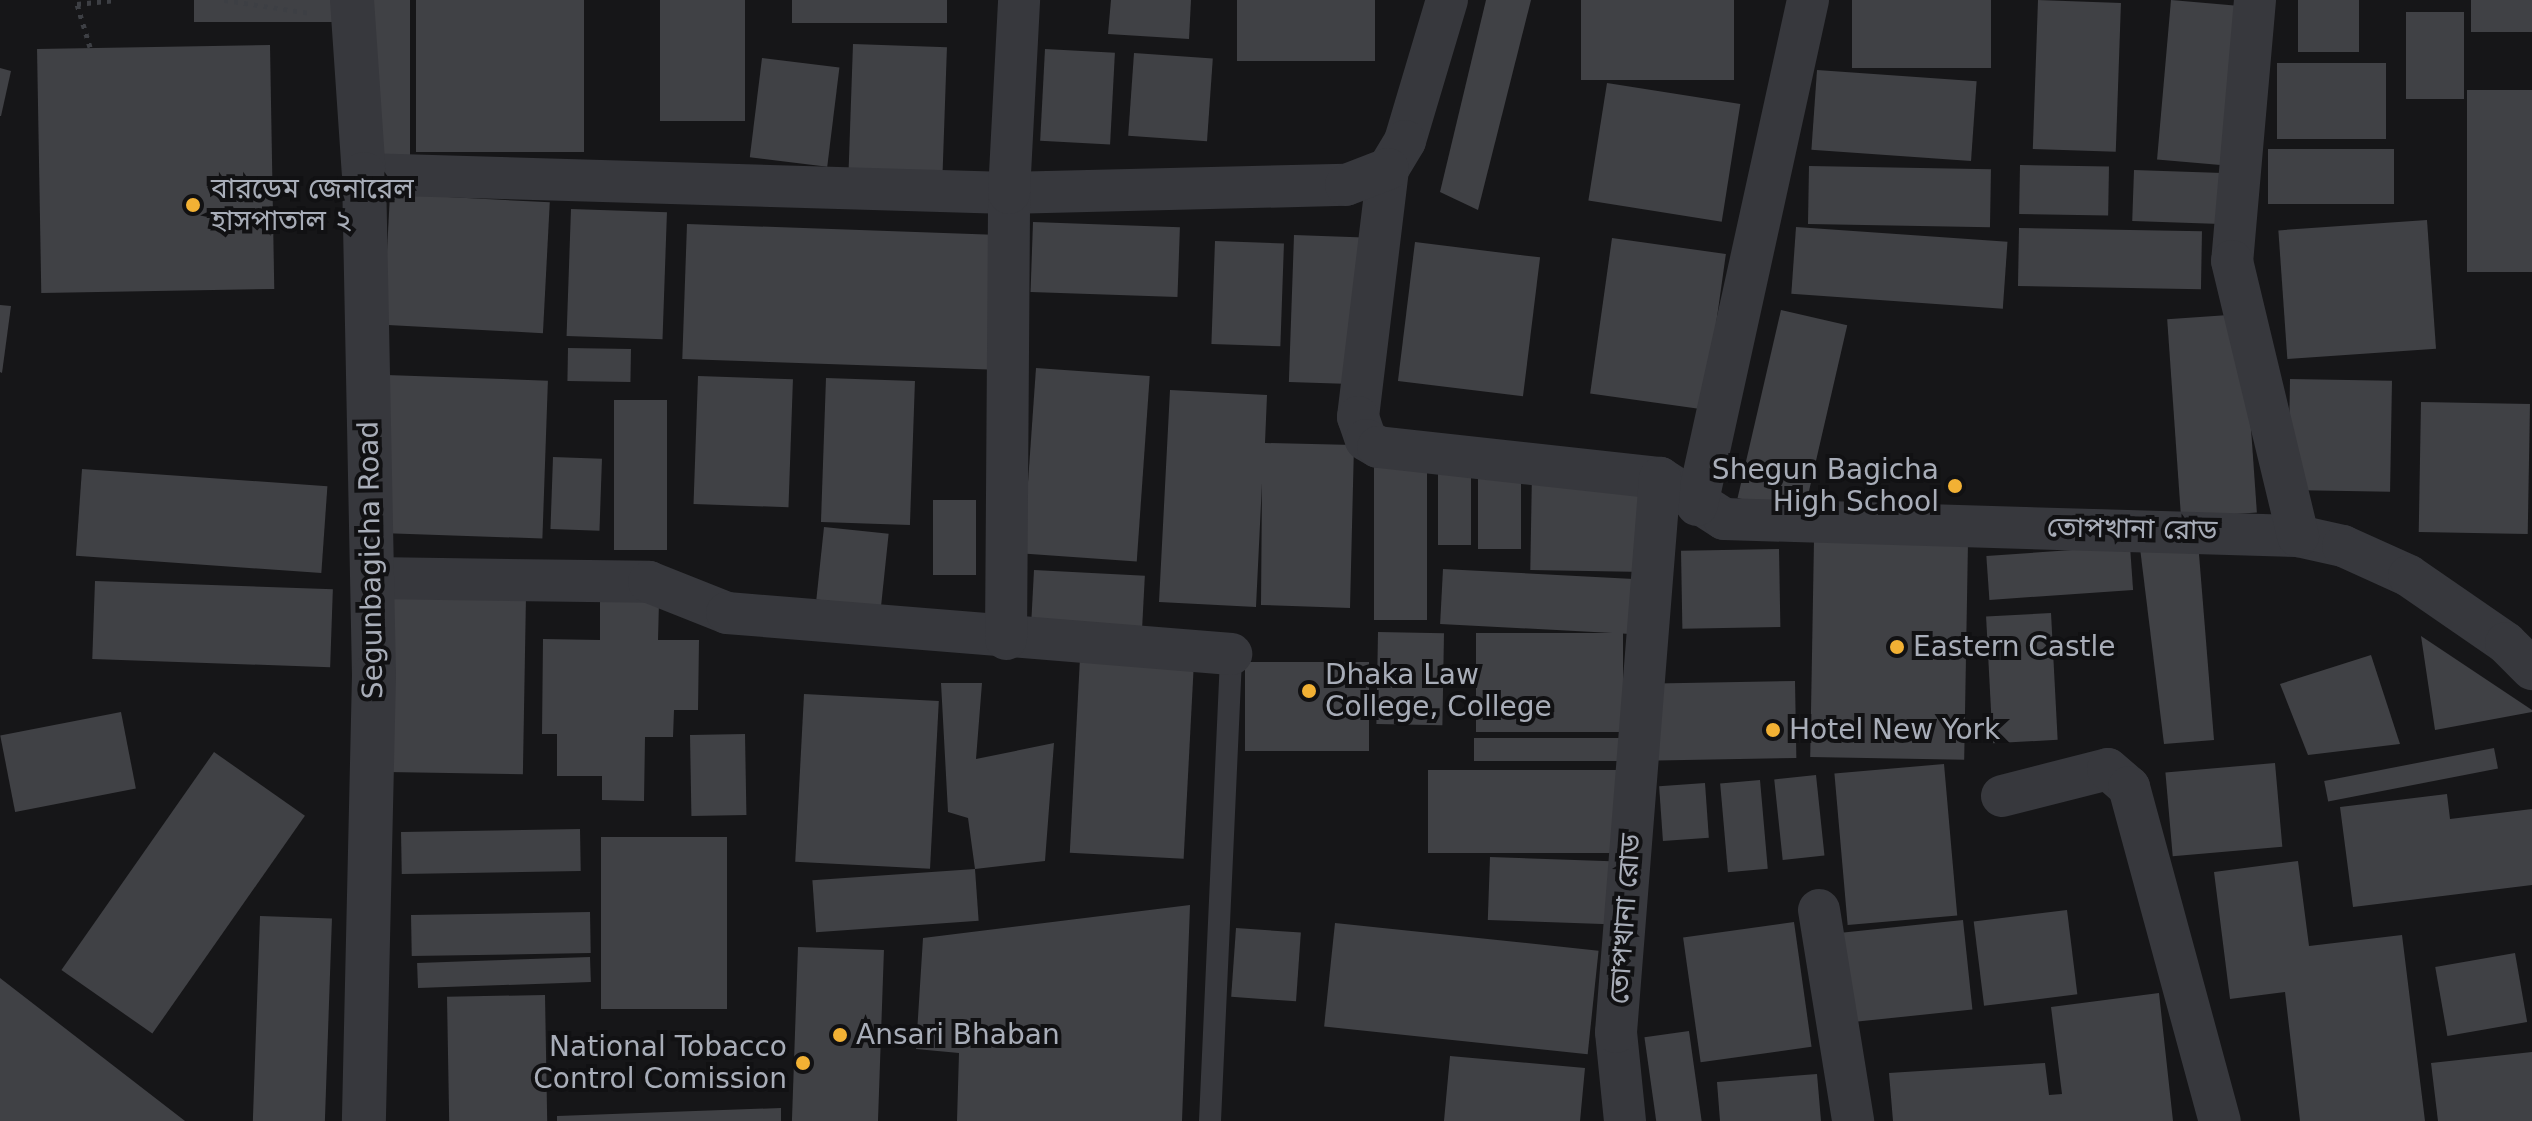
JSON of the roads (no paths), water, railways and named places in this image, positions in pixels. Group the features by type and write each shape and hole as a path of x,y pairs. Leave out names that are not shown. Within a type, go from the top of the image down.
{"street":[{"path":"1006,639 1009,193 1019,0"},
{"path":"364,174 1009,193 1346,185 1388,169 1405,141 1447,0"},
{"path":"1697,505 1808,0"},
{"path":"2255,0 2232,261 2298,536"},
{"name":"Segunbagicha Road","path":"351,10 364,174 373,578 364,1121"},
{"name":"তোপখানা রোড","path":"1388,169 1358,417 1366,440 1378,447 1660,478 1697,505 1724,519 1812,525 2298,536 2343,546 2409,576 2486,627 2532,669"},
{"name":"তোপখানা রোড","path":"1625,1121 1616,1032 1660,478"},
{"path":"373,578 649,582 727,613 1006,639 1231,654"},
{"path":"2002,796 2108,769 2129,787 2220,1121"},
{"path":"1819,910 1853,1121"}],"lane":[{"path":"1210,1121 1231,654"}],"place":[{"name":"বারডেম জেনারেল হাসপাতাল ২","path":"193,205"},
{"name":"Shegun Bagicha High School","path":"1955,486"},
{"name":"Eastern Castle","path":"1897,647"},
{"name":"Dhaka Law College, College","path":"1309,691"},
{"name":"Hotel New York","path":"1773,730"},
{"name":"Ansari Bhaban","path":"840,1035"},
{"name":"National Tobacco Control Comission","path":"803,1063"}]}
